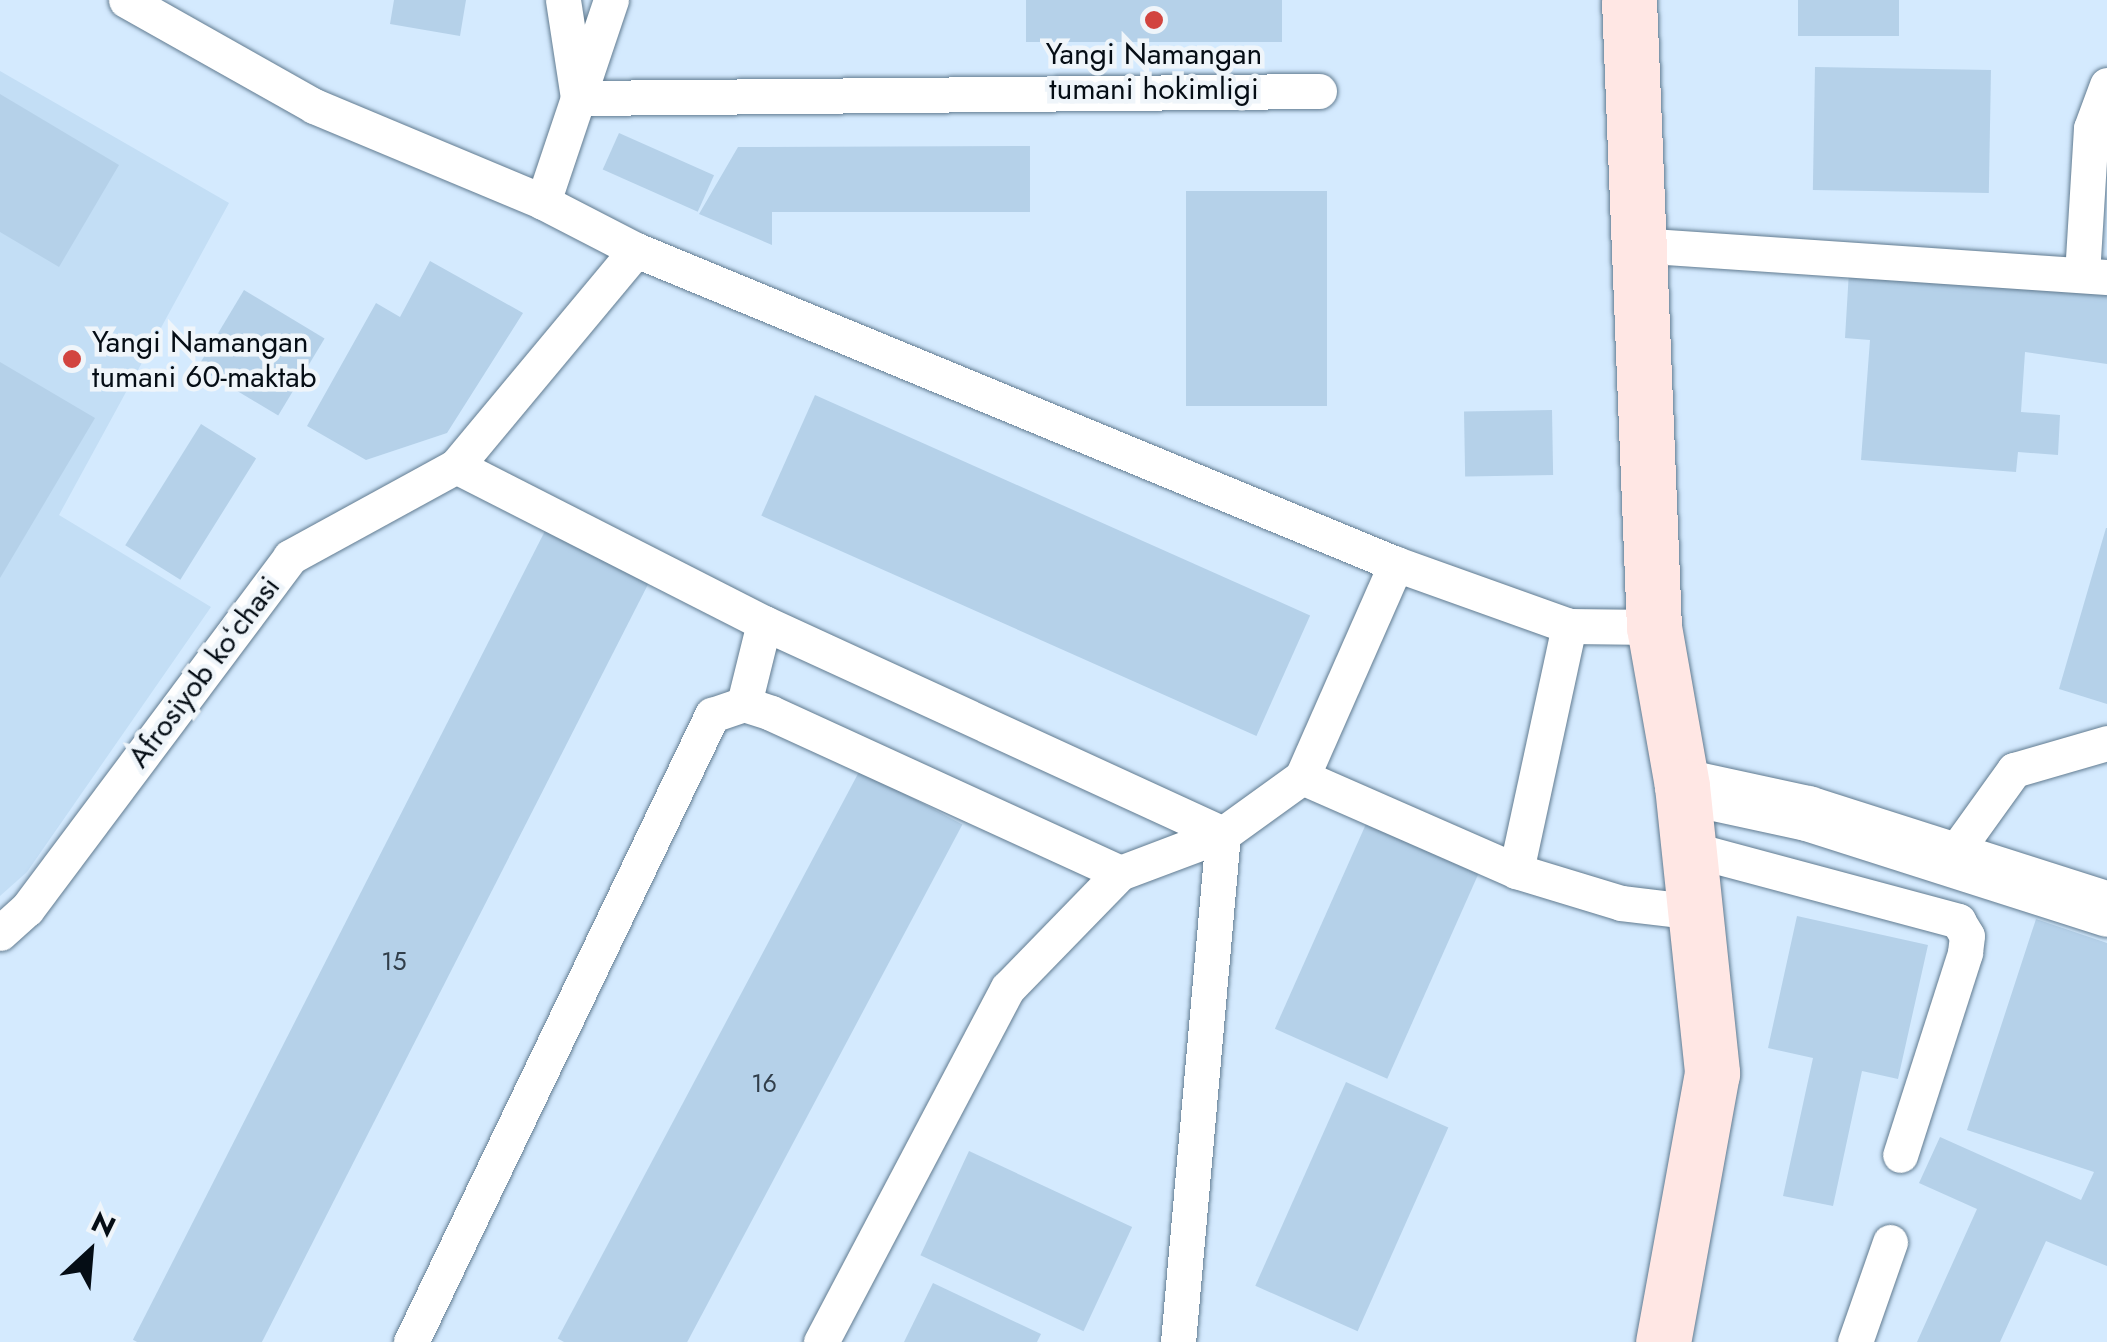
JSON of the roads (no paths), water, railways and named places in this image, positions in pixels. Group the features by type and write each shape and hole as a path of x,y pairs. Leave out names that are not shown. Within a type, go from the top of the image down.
{"street":[{"path":"1629,0 1654,627 1682,786 1712,1073 1663,1342"},
{"path":"1682,786 1807,813 2107,909"}],"lane":[{"path":"126,0 314,106 543,202 636,250 1396,564 1569,626 1654,627"},
{"path":"563,0 578,98"},
{"path":"543,202 611,0"},
{"path":"1636,245 2094,276 2091,128 2107,85"},
{"path":"578,98 1318,92"},
{"path":"636,250 456,466 764,623 1223,834"},
{"name":"Afrosiyob koʻchasi","path":"0,932 27,909 290,557 456,466"},
{"path":"821,1342 1008,988 1120,873 1223,834 1302,778 1396,564"},
{"path":"744,704 764,623"},
{"path":"1516,871 1569,626"},
{"path":"412,1342 712,714 744,704 1120,873"},
{"path":"1950,859 2014,770 2107,743"},
{"path":"1302,778 1516,871 1621,904 1698,912"},
{"path":"1178,1342 1223,834"},
{"path":"1690,849 1958,920 1967,936 1965,954 1900,1155"},
{"path":"1856,1342 1890,1242"}],"place":[{"name":"Yangi Namangan tumani hokimligi","path":"1154,20"},
{"name":"Yangi Namangan tumani 60-maktab","path":"72,359"}]}
